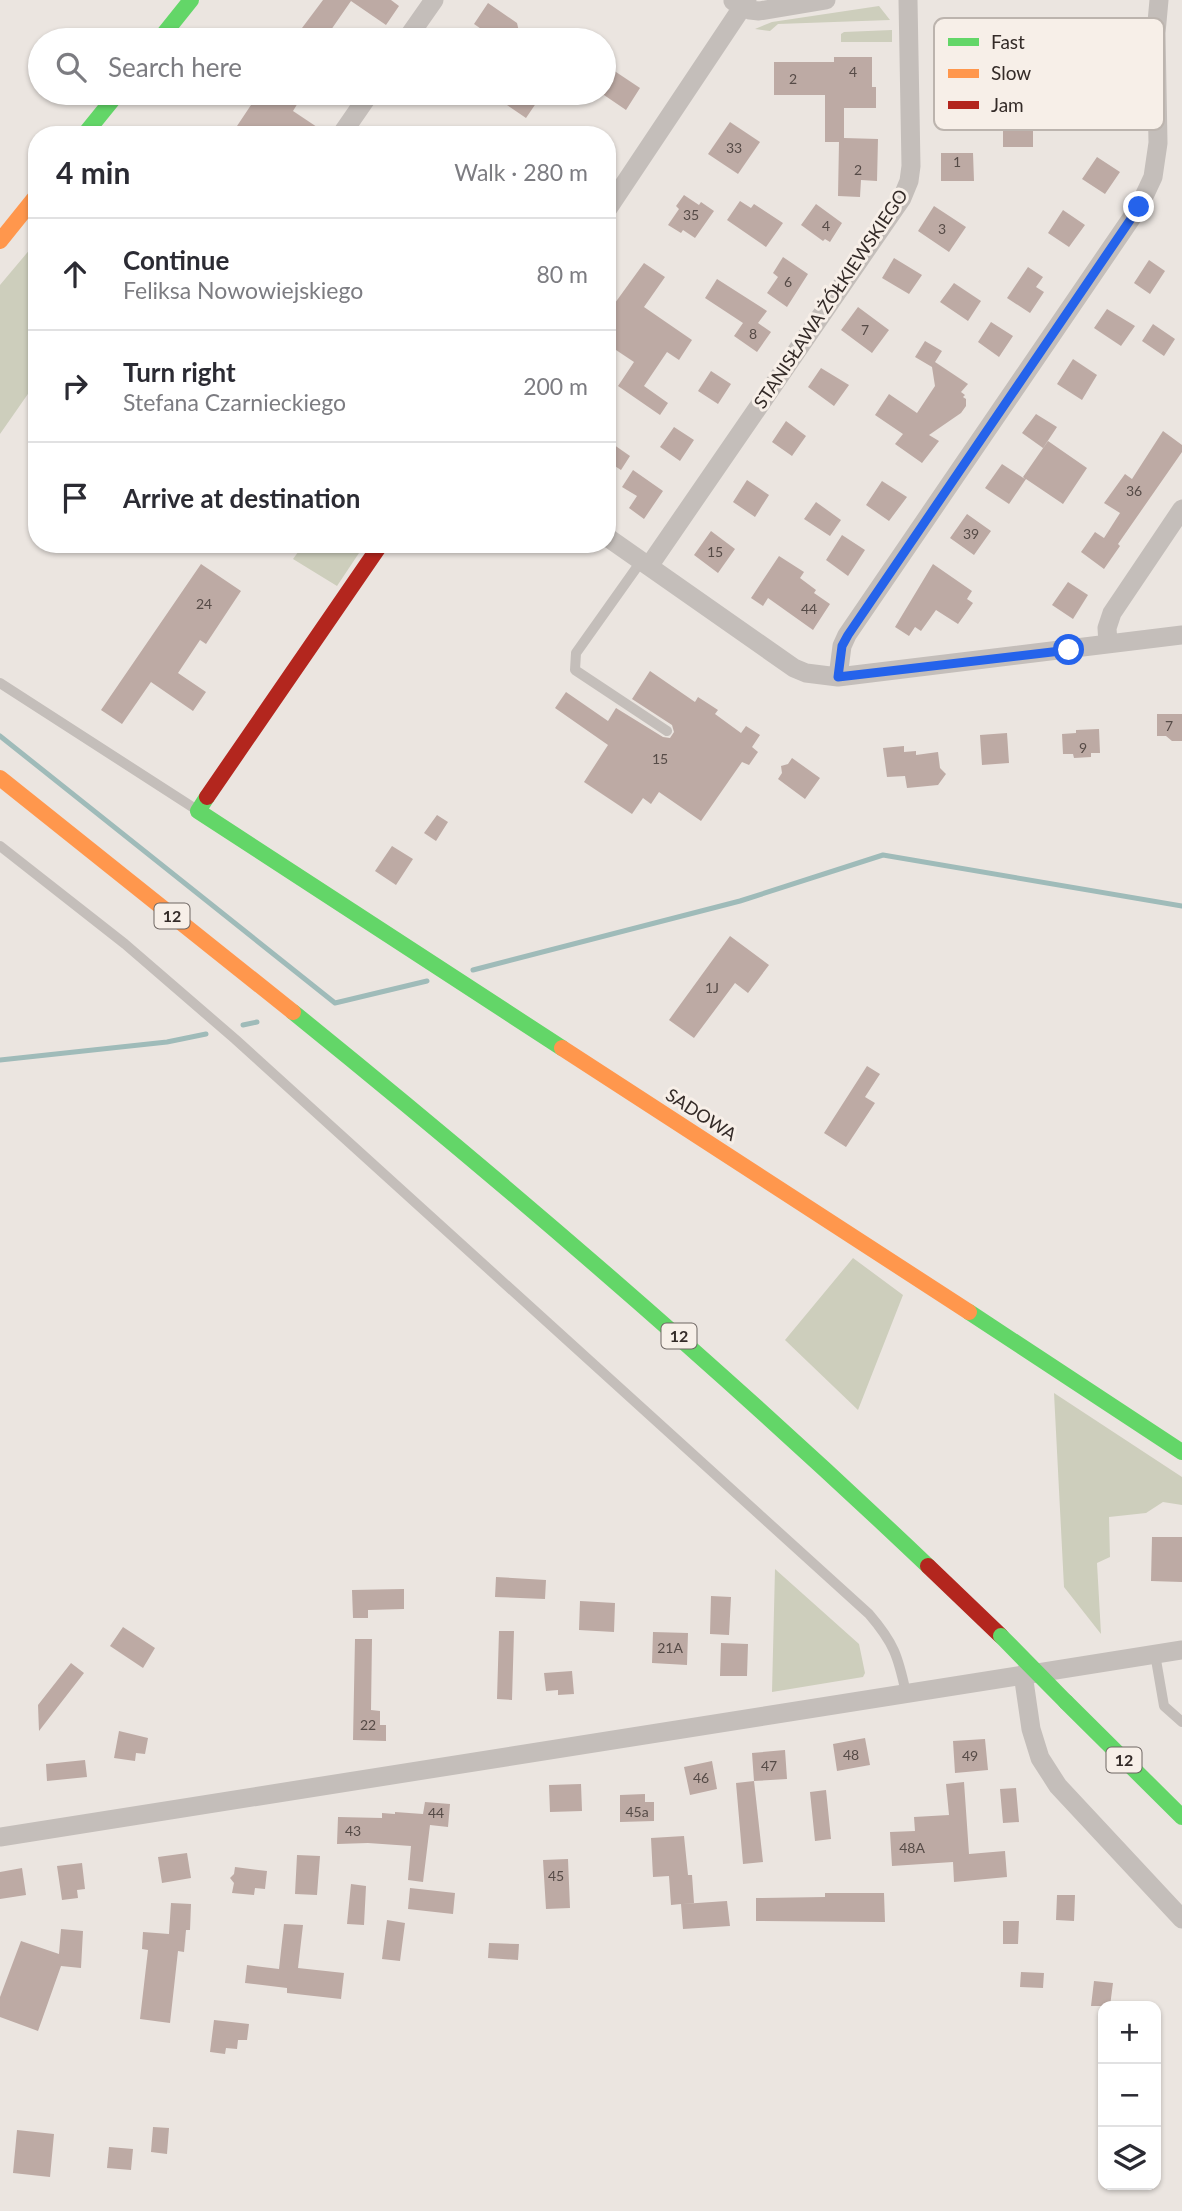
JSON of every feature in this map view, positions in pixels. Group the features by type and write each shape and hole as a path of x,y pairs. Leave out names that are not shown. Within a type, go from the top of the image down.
{"main road":[{"path":"169,28 191,0"},
{"path":"91,126 108,105"},
{"path":"0,242 28,206"},
{"path":"198,811 375,553"},
{"name":"12","path":"0,778 344,1053 587,1256 763,1412 1001,1636 1182,1817"},
{"name":"SADOWA","path":"198,811 1182,1452"}],"street":[{"path":"414,28 434,0"},
{"path":"616,196 740,2 759,11 826,0"},
{"name":"STANISŁAWA ŻÓŁKIEWSKIEGO","path":"646,563 902,198 909,181 911,166 908,0"},
{"path":"1157,18 1159,0"},
{"path":"347,126 362,105"},
{"path":"838,677 842,646 848,635 1139,207 1153,177 1158,130"},
{"path":"1108,644 1107,628 1112,613 1182,509"},
{"path":"616,543 794,668 806,673 838,677 1182,635"},
{"path":"0,1837 1182,1650"},
{"path":"1023,1674 1031,1729 1037,1749 1058,1786 1182,1919"}],"lane":[{"path":"646,563 576,653 575,670 667,731"},
{"path":"0,683 198,811"},
{"path":"0,846 125,944 235,1040 869,1614 889,1637 899,1662 906,1693"},
{"path":"1155,1654 1164,1706 1182,1722"}],"green space":[{"path":"879,6 890,20 778,24 770,31 755,29 772,22"},
{"path":"892,30 892,42 841,42 841,34 844,32"},
{"path":"28,252 28,394 0,434 0,285"},
{"path":"297,553 359,553 337,586 293,559"},
{"path":"853,1258 903,1295 858,1410 785,1340"},
{"path":"1054,1393 1182,1477 1182,1505 1163,1502 1146,1513 1109,1517 1110,1557 1097,1563 1101,1634 1064,1587"},
{"path":"775,1569 859,1644 865,1673 863,1677 772,1692"}],"building":[{"path":"323,0 391,0 399,6 386,25 351,1 332,28 302,28"},
{"path":"488,3 517,23 518,28 480,28 474,24"},
{"path":"834,57 872,57 872,87 876,87 876,108 844,108 844,138 878,139 877,181 861,180 860,197 838,196 839,142 825,142 825,95 774,95 774,62 834,62"},
{"path":"616,72 640,88 626,110 616,103"},
{"path":"251,105 297,105 293,111 316,126 237,126"},
{"path":"507,105 535,105 526,118"},
{"path":"730,122 760,142 738,174 708,154"},
{"path":"1003,130 1033,130 1033,147 1003,147"},
{"path":"941,153 973,153 974,181 941,181"},
{"path":"1097,157 1120,172 1105,194 1082,179"},
{"path":"684,195 714,211 695,238 668,225 679,209 676,206"},
{"path":"740,201 751,208 754,204 783,223 766,247 727,220"},
{"path":"816,204 842,223 830,242 825,239 823,241 801,225"},
{"path":"934,206 966,227 949,252 918,231"},
{"path":"1063,210 1085,225 1069,247 1048,233"},
{"path":"783,257 808,274 787,307 767,293 778,277 773,273"},
{"path":"894,258 922,275 909,294 882,278"},
{"path":"1149,260 1165,271 1150,294 1134,283"},
{"path":"644,263 665,277 644,307 692,340 679,360 667,352 644,386 668,403 660,415 618,386 634,362 616,350 616,302"},
{"path":"1028,267 1043,277 1036,287 1044,292 1030,313 1007,298"},
{"path":"717,279 767,311 758,323 771,332 757,352 734,336 743,323 705,298"},
{"path":"954,283 981,301 968,321 940,302"},
{"path":"858,307 889,330 872,353 841,330"},
{"path":"1107,309 1135,326 1121,346 1094,328"},
{"path":"991,322 1013,336 999,357 978,342"},
{"path":"1153,324 1175,339 1164,356 1142,341"},
{"path":"925,341 942,351 935,362 968,384 961,392 965,395 963,397 966,399 966,406 961,413 929,435 939,441 922,463 895,444 903,434 875,415 889,394 917,413 935,386 932,367 915,357"},
{"path":"1073,359 1097,375 1082,400 1057,384"},
{"path":"821,368 849,385 834,406 808,387"},
{"path":"711,371 731,384 718,404 698,391"},
{"path":"1036,414 1057,427 1043,448 1022,433"},
{"path":"786,421 806,436 792,456 772,442"},
{"path":"674,427 694,440 680,461 660,447"},
{"path":"1163,431 1182,445 1182,452 1118,544 1120,546 1104,569 1081,552 1095,532 1104,538 1120,513 1104,503 1125,474 1132,479"},
{"path":"1048,441 1087,468 1063,504 1026,479 1009,504 985,488 1002,464 1025,479 1023,477"},
{"path":"616,446 630,456 621,470 616,467"},
{"path":"633,470 663,491 644,519 629,508 637,496 622,487"},
{"path":"747,480 769,495 755,517 733,502"},
{"path":"882,481 907,497 889,521 866,505"},
{"path":"816,502 841,520 830,536 804,519"},
{"path":"967,514 991,531 974,555 950,538"},
{"path":"711,531 735,549 718,573 694,555"},
{"path":"842,535 865,550 848,576 826,560"},
{"path":"779,556 804,572 800,578 816,590 814,593 830,604 813,630 768,598 763,606 751,598"},
{"path":"201,564 241,591 206,644 200,640 178,673 206,692 193,711 151,682 122,724 101,710"},
{"path":"933,564 972,591 967,599 973,603 958,624 936,610 921,631 915,627 909,636 895,627"},
{"path":"1068,582 1088,595 1073,619 1052,605"},
{"path":"650,671 695,702 698,697 718,710 715,714 741,733 746,726 760,735 752,747 758,752 749,765 742,762 701,821 659,792 651,804 643,798 632,814 584,782 608,745 555,708 566,692 608,721 616,708 663,737 670,738 674,732 672,725 632,699"},
{"path":"1157,714 1182,714 1182,741 1157,736"},
{"path":"1099,729 1100,753 1091,753 1091,757 1074,758 1073,754 1063,754 1062,734"},
{"path":"1007,733 1009,763 982,765 980,735"},
{"path":"904,746 904,752 916,751 916,755 938,752 940,768 946,774 938,785 907,788 905,776 887,777 883,748"},
{"path":"792,758 820,778 805,799 778,779 782,773 781,766 788,764"},
{"path":"437,815 448,822 436,841 424,833"},
{"path":"392,846 413,859 396,885 375,871"},
{"path":"730,936 769,965 748,993 735,983 694,1038 669,1020"},
{"path":"867,1066 880,1074 865,1097 875,1103 846,1147 824,1133"},
{"path":"1152,1537 1182,1537 1182,1582 1151,1581"},
{"path":"496,1577 546,1580 545,1599 495,1597"},
{"path":"404,1589 404,1609 368,1610 368,1618 353,1618 352,1590"},
{"path":"711,1596 731,1597 729,1635 710,1634"},
{"path":"580,1601 615,1603 614,1632 579,1630"},
{"path":"123,1627 155,1648 143,1668 110,1646"},
{"path":"499,1631 514,1631 512,1700 497,1699"},
{"path":"653,1632 688,1633 687,1665 652,1663"},
{"path":"355,1639 372,1639 371,1710 380,1711 380,1725 386,1725 386,1741 353,1740"},
{"path":"721,1643 748,1644 747,1676 720,1676"},
{"path":"71,1663 84,1673 39,1731 38,1705"},
{"path":"572,1671 574,1694 558,1695 558,1690 546,1691 544,1673"},
{"path":"119,1731 148,1738 145,1754 136,1753 135,1761 114,1758"},
{"path":"865,1738 870,1765 837,1771 833,1744"},
{"path":"985,1739 988,1770 955,1773 953,1741"},
{"path":"785,1750 787,1779 754,1781 752,1753"},
{"path":"85,1760 87,1777 47,1781 46,1764"},
{"path":"712,1761 717,1789 690,1795 684,1767"},
{"path":"754,1781 763,1862 743,1864 736,1783"},
{"path":"964,1782 969,1854 1005,1851 1007,1877 954,1882 953,1862 892,1866 890,1832 915,1831 914,1817 949,1815 946,1784"},
{"path":"581,1784 582,1811 550,1812 549,1785"},
{"path":"1016,1788 1019,1822 1003,1823 1000,1789"},
{"path":"826,1790 831,1839 815,1841 810,1792"},
{"path":"645,1794 645,1802 654,1802 654,1821 620,1822 620,1795"},
{"path":"425,1802 450,1804 448,1827 430,1825 423,1882 408,1880 411,1846 337,1844 338,1817 382,1818 382,1813 395,1812 423,1814"},
{"path":"684,1836 688,1875 692,1875 694,1903 682,1904 727,1901 730,1926 683,1929 681,1904 671,1905 669,1876 653,1877 651,1838"},
{"path":"187,1853 191,1878 162,1883 158,1857"},
{"path":"297,1855 320,1856 317,1895 295,1894"},
{"path":"568,1859 570,1908 546,1909 543,1860"},
{"path":"82,1863 85,1889 77,1890 78,1898 62,1900 57,1866"},
{"path":"235,1867 267,1871 265,1889 255,1888 254,1895 232,1893 234,1883 230,1878"},
{"path":"22,1868 26,1895 0,1899 0,1872"},
{"path":"351,1884 366,1886 364,1925 347,1924"},
{"path":"410,1888 455,1893 453,1914 408,1909"},
{"path":"825,1893 884,1893 885,1922 756,1921 756,1898 825,1897"},
{"path":"1057,1895 1075,1895 1074,1921 1056,1920"},
{"path":"171,1903 191,1904 190,1930 186,1930 184,1952 178,1951 170,2023 140,2019 148,1950 142,1949 143,1932 169,1934"},
{"path":"387,1920 405,1923 400,1961 382,1959"},
{"path":"1003,1921 1019,1921 1018,1944 1003,1944"},
{"path":"284,1924 303,1925 298,1968 344,1973 341,1999 287,1993 287,1988 245,1983 247,1965 279,1969"},
{"path":"61,1929 83,1931 81,1968 61,1966 38,2031 0,2017 0,1997 21,1941 59,1954"},
{"path":"489,1943 519,1944 518,1960 488,1958"},
{"path":"1021,1972 1044,1973 1043,1988 1020,1987"},
{"path":"1094,1981 1113,1983 1111,2001 1098,2001 1098,2006 1091,2006"},
{"path":"214,2020 249,2024 247,2040 238,2040 237,2049 226,2048 225,2054 210,2052"},
{"path":"153,2127 169,2128 167,2154 151,2152"},
{"path":"17,2130 54,2134 50,2177 13,2173"},
{"path":"109,2147 133,2149 131,2170 107,2168"}],"waterway":[{"path":"0,736 335,1003 427,981"},
{"path":"473,970 740,901 883,855 1182,906"},
{"path":"243,1025 257,1022"},
{"path":"0,1060 167,1042 206,1034"}],"traffic: fast":[{"path":"169,28 191,0"},
{"path":"91,126 108,105"},
{"path":"207,797 198,811 562,1048"},
{"path":"293,1012 456,1146 616,1283 774,1422 928,1566"},
{"path":"969,1312 1182,1452"},
{"path":"1001,1636 1066,1702"},
{"path":"1066,1702 1182,1817"}],"traffic: slow":[{"path":"0,241 28,206"},
{"path":"0,778 293,1012"},
{"path":"562,1048 969,1312"}],"traffic: jam":[{"path":"207,797 375,553"},
{"path":"928,1566 1001,1636"}],"route":[{"path":"1069,650 838,677 842,646 848,635 1139,207"}]}
